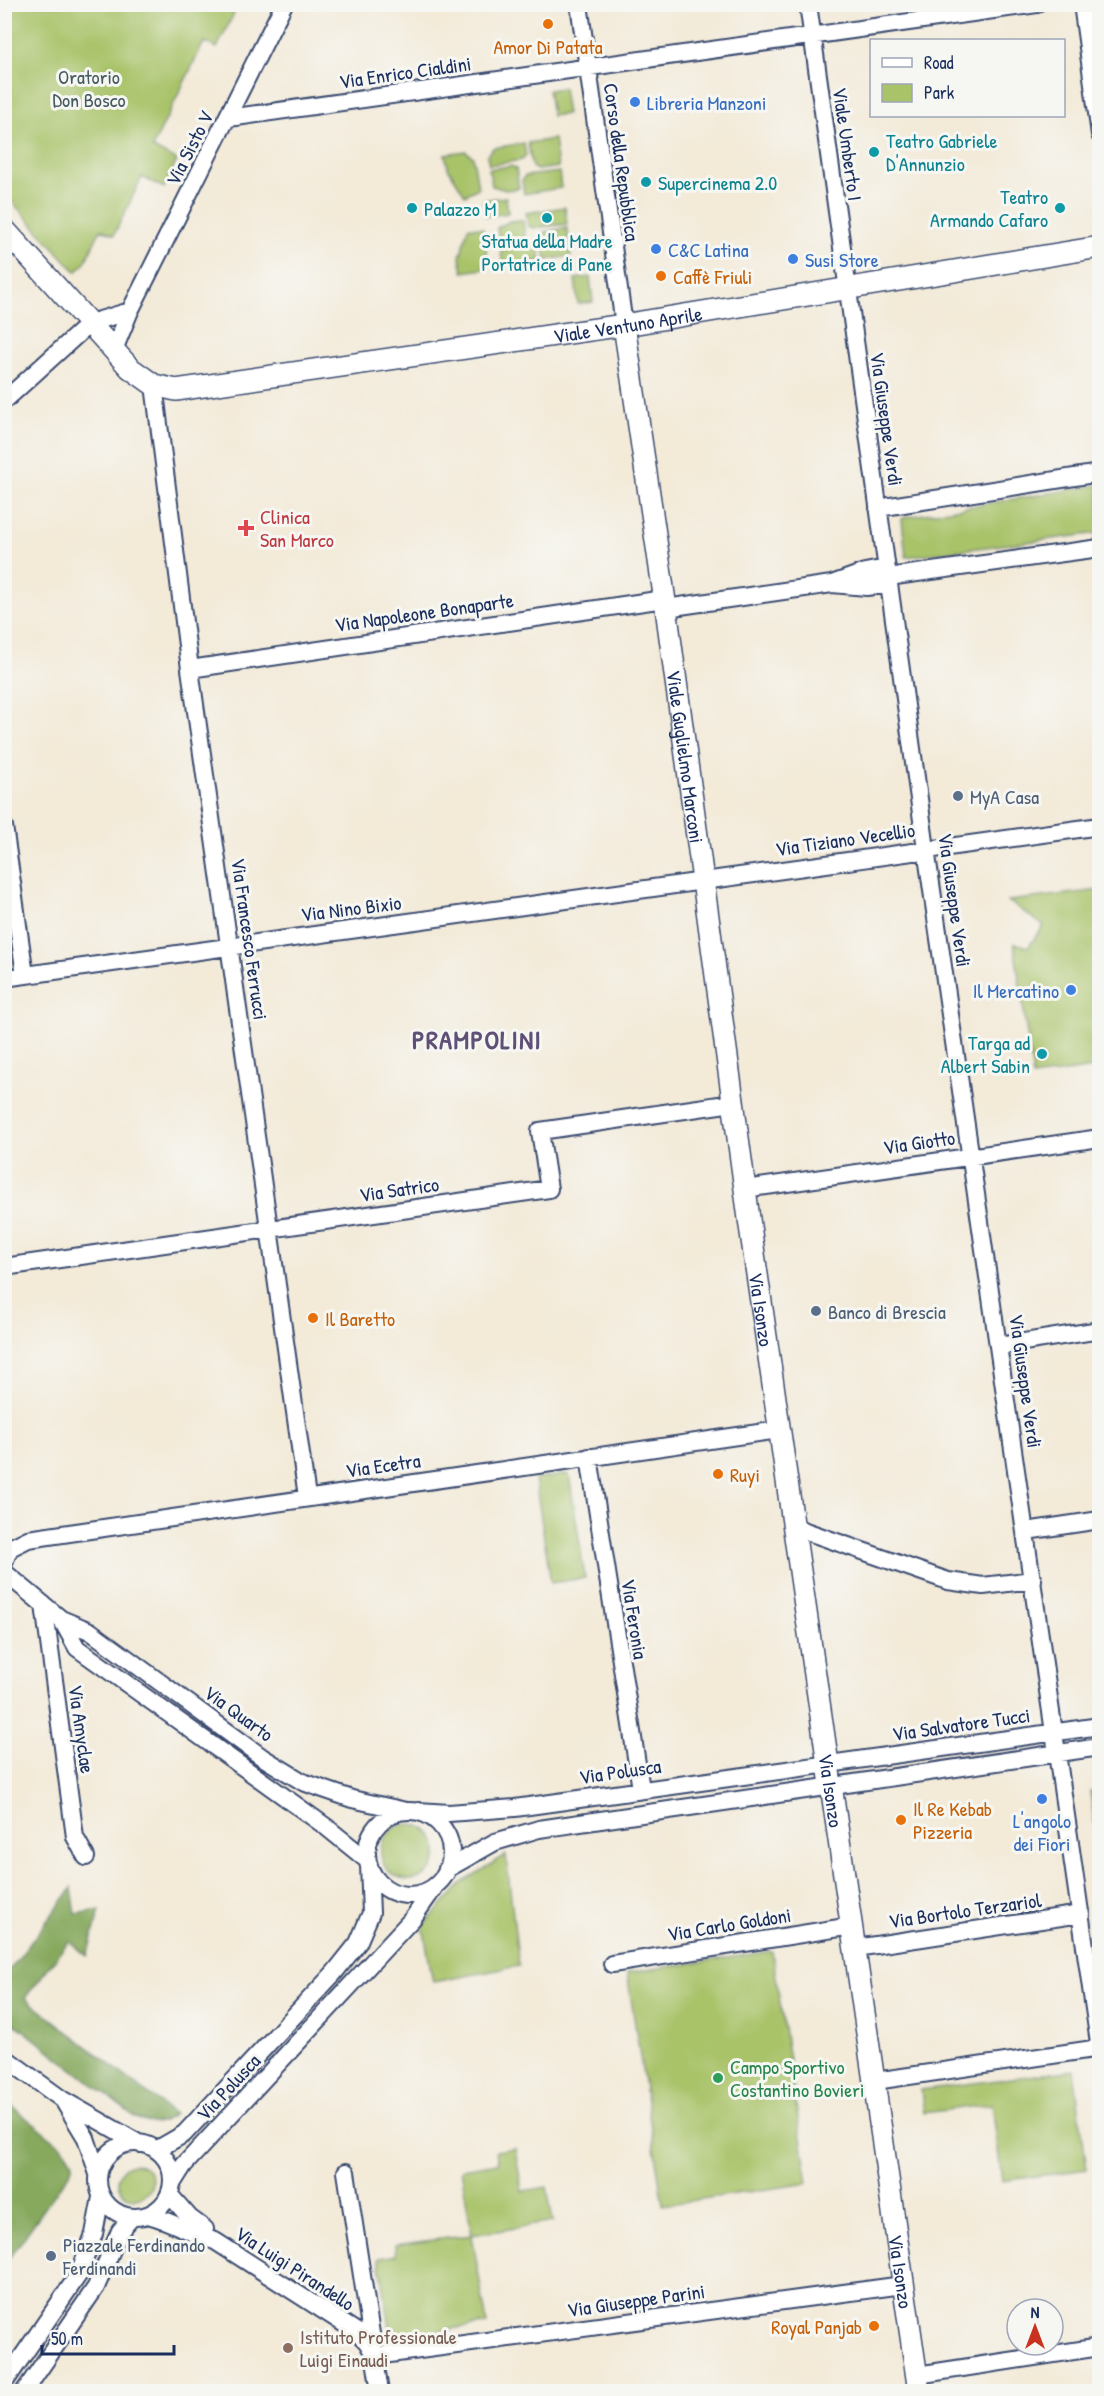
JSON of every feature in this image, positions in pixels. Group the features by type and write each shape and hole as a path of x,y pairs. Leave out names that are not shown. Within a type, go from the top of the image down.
{"main road":[{"path":"4,229 130,368 154,385"},
{"name":"Viale Ventuno Aprile","path":"154,385 165,389 187,389 624,325 1100,247"},
{"name":"Viale Guglielmo Marconi","path":"624,325 665,604 745,1189"},
{"name":"Via Isonzo","path":"745,1189 918,2383"}],"street":[{"name":"Via Sisto V","path":"114,350 130,311 229,118 284,4"},
{"name":"Corso della Repubblica","path":"579,4 624,325"},
{"name":"Viale Umberto I","path":"808,4 847,288"},
{"name":"Via Enrico Cialdini","path":"229,118 1037,4"},
{"path":"1082,4 1100,135"},
{"name":"Via Giuseppe Verdi","path":"847,288 970,1156 1059,1753 1099,2049"},
{"path":"4,401 90,323 130,311"},
{"name":"Via Francesco Ferrucci","path":"154,385 190,669 307,1497"},
{"path":"878,508 1100,473"},
{"name":"Via Napoleone Bonaparte","path":"190,669 665,604 832,584 867,587 888,576 1100,548"},
{"path":"4,826 25,975"},
{"name":"Via Tiziano Vecellio","path":"702,880 1100,826"},
{"name":"Via Nino Bixio","path":"4,978 702,880"},
{"name":"Via Satrico","path":"4,1267 549,1189 540,1131 733,1102"},
{"name":"Via Giotto","path":"745,1189 1100,1138"},
{"path":"999,1346 1100,1330"},
{"name":"Via Ecetra","path":"4,1562 10,1548 28,1539 779,1430"},
{"name":"Via Feronia","path":"588,1457 641,1789"},
{"path":"1026,1531 1100,1520"},
{"path":"794,1527 958,1584 983,1586 1033,1580"},
{"name":"Via Quarto","path":"4,1572 61,1618 90,1631 262,1756 303,1782 352,1799 412,1811"},
{"name":"Via Amyclae","path":"44,1605 75,1837 86,1857"},
{"name":"Via Quarto","path":"61,1618 77,1648 326,1826 368,1862"},
{"name":"Via Salvatore Tucci","path":"829,1763 1100,1726"},
{"path":"447,1869 495,1842 529,1831 832,1785 1100,1748"},
{"name":"Via Polusca","path":"412,1811 449,1813 514,1808 829,1763"},
{"path":"412,1811 429,1815 446,1833 451,1857 447,1869 436,1885 417,1893 397,1893 385,1887 375,1877 368,1862 367,1845 372,1832 381,1821 393,1814 412,1811"},
{"name":"Via Polusca","path":"156,2150 184,2134 205,2113 358,1943 371,1913 368,1862"},
{"name":"Via Polusca","path":"24,2391 96,2287 120,2231 140,2216 164,2203 184,2165 413,1918 436,1885"},
{"name":"Via Bortolo Terzariol","path":"856,1948 1081,1914"},
{"name":"Via Carlo Goldoni","path":"612,1964 852,1926"},
{"path":"875,2081 1099,2049"},
{"path":"4,2057 63,2100 140,2144 156,2150 169,2165 170,2189"},
{"path":"4,2383 79,2274 92,2243 101,2197 98,2174 86,2138 63,2100"},
{"path":"98,2174 109,2154 129,2144 140,2144"},
{"path":"346,2172 380,2391"},
{"name":"Via Luigi Pirandello","path":"170,2189 215,2241 357,2332 367,2342 375,2356"},
{"path":"101,2197 119,2214 140,2216"},
{"name":"Via Luigi Pirandello","path":"140,2216 181,2225 201,2237 215,2241"},
{"name":"Via Giuseppe Parini","path":"375,2356 903,2285"},
{"path":"918,2383 1100,2347"}],"green space":[{"name":"Oratorio Don Bosco","path":"4,5 238,5 217,48 204,42 152,148 177,160 164,188 142,177 114,235 101,229 84,264 76,272 5,194"},
{"path":"563,88 567,114 552,116 548,90"},
{"path":"554,139 558,167 537,170 532,167 528,143"},
{"path":"524,143 526,156 522,160 489,165 487,155 493,148"},
{"path":"466,151 473,157 478,188 465,195 448,168 445,154"},
{"path":"511,166 516,169 519,188 506,190 492,186 489,169"},
{"path":"559,172 561,188 524,194 522,180 525,176"},
{"path":"506,197 508,213 486,216 483,200"},
{"path":"565,207 567,224 533,228 528,226 526,213"},
{"path":"523,220 525,237 522,242 500,245 497,228 510,221"},
{"path":"468,227 483,228 488,262 483,269 463,272 460,257"},
{"path":"567,228 571,256 546,260 542,236 545,232"},
{"path":"535,245 539,248 541,261 509,265 502,260 501,250"},
{"path":"590,277 593,302 578,304 575,279"},
{"path":"1099,485 1099,533 906,557 902,519 906,517"},
{"path":"1099,890 1099,1067 1033,1077 1014,943 1028,947 1044,926 1008,901"},
{"path":"569,1474 585,1578 551,1583 535,1479"},
{"path":"1099,1790 1100,1847 1098,1847 1090,1791"},
{"path":"409,1824 420,1826 429,1832 435,1841 437,1852 435,1863 429,1872 420,1878 409,1880 398,1878 389,1872 383,1863 381,1852 383,1841 389,1832 398,1826"},
{"path":"506,1855 519,1966 433,1982 423,1926 463,1882"},
{"path":"72,1888 76,1914 100,1910 87,1956 69,1941 25,1998 174,2114 160,2122 152,2123 136,2118 5,2016 5,1976"},
{"name":"Campo Sportivo Costantino Bovieri","path":"772,1951 808,2183 663,2205 627,1973"},
{"path":"1074,2070 1087,2169 1002,2181 992,2104 924,2113 921,2090"},
{"path":"5,2101 63,2147 73,2163 71,2171 5,2265"},
{"path":"515,2148 522,2191 547,2187 553,2222 472,2235 461,2169 498,2163 496,2151"},
{"path":"135,2164 147,2169 152,2181 147,2193 135,2198 123,2193 118,2181 123,2169"},
{"path":"472,2235 487,2324 408,2335 390,2328 379,2258 396,2255 395,2245"}],"place":[{"name":"Amor Di Patata","path":"548,24"},
{"name":"Libreria Manzoni","path":"635,102"},
{"name":"Teatro Gabriele D'Annunzio","path":"874,152"},
{"name":"Supercinema 2.0","path":"646,182"},
{"name":"Palazzo M","path":"412,208"},
{"name":"Teatro Armando Cafaro","path":"1060,208"},
{"name":"Statua della Madre Portatrice di Pane","path":"547,218"},
{"name":"C&C Latina","path":"656,249"},
{"name":"Susi Store","path":"793,259"},
{"name":"Caffè Friuli","path":"661,276"},
{"name":"Clinica San Marco","path":"246,528"},
{"name":"MyA Casa","path":"958,796"},
{"name":"Il Mercatino","path":"1071,990"},
{"name":"Targa ad Albert Sabin","path":"1042,1054"},
{"name":"Banco di Brescia","path":"816,1311"},
{"name":"Il Baretto","path":"313,1318"},
{"name":"Ruyi","path":"718,1474"},
{"name":"L'angolo dei Fiori","path":"1042,1799"},
{"name":"Il Re Kebab Pizzeria","path":"901,1820"},
{"name":"Campo Sportivo Costantino Bovieri","path":"718,2078"},
{"name":"Piazzale Ferdinando Ferdinandi","path":"51,2256"},
{"name":"Royal Panjab","path":"874,2326"},
{"name":"Istituto Professionale Luigi Einaudi","path":"288,2348"}],"district":[{"name":"PRAMPOLINI","path":"477,1039"}]}
